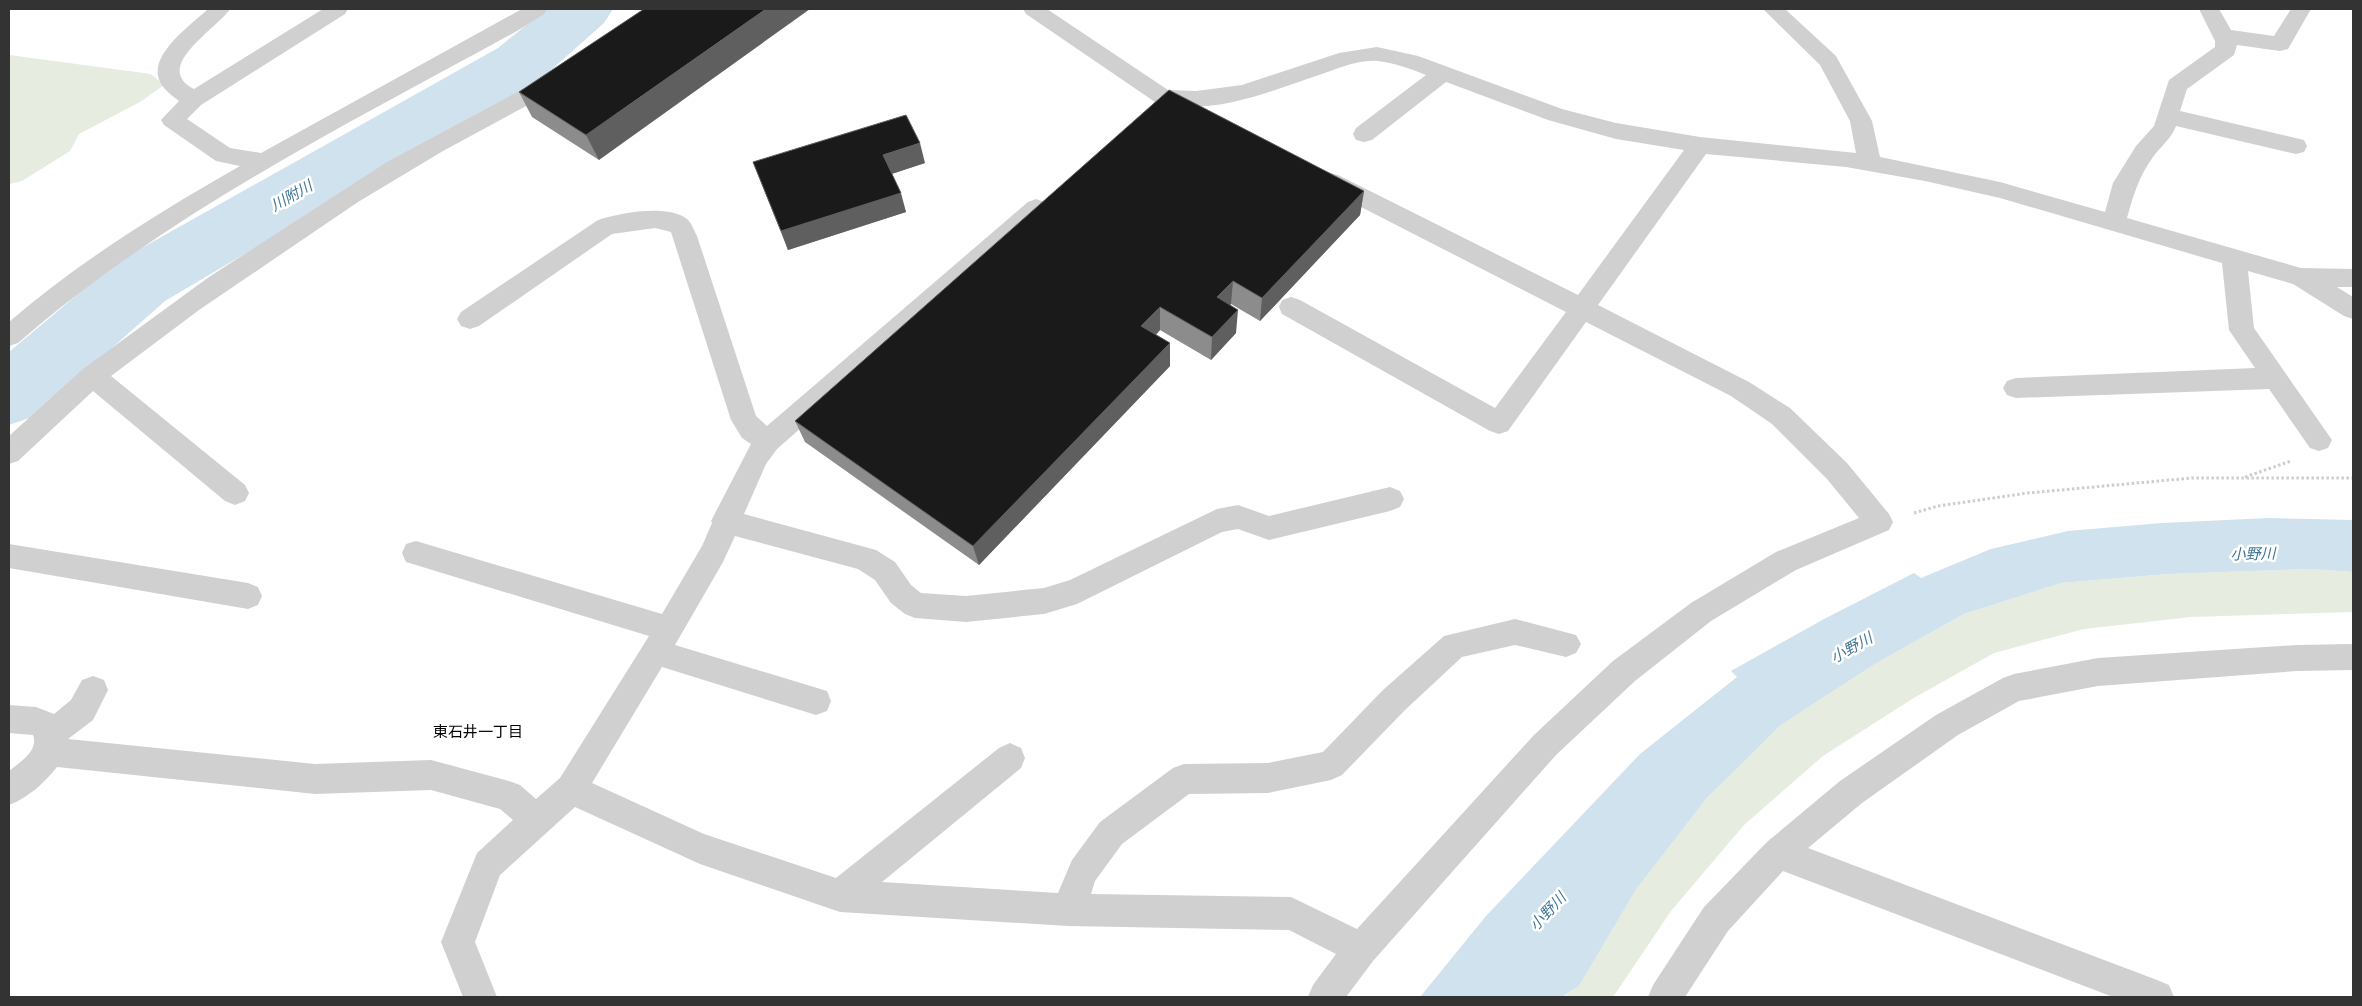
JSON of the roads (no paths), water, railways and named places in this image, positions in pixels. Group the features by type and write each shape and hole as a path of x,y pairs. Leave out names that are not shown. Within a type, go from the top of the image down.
{"street":[{"path":"193,100 172,84 168,71 172,56 220,9"},
{"path":"264,162 224,155 172,120 193,100 338,9"},
{"path":"9,336 93,270 142,236 326,125 510,26 537,9"},
{"path":"1033,9 1164,98 1196,99 1244,92 1348,58 1377,54 1410,61 1556,116 1616,131 1700,145 1870,163 2000,190 2301,277 2353,278"},
{"path":"1773,9 1828,61 1861,122 1870,163"},
{"path":"2114,224 2125,183 2144,152 2164,129 2177,85 2226,50 2226,40 2208,9"},
{"path":"2223,36 2280,44 2301,9"},
{"path":"9,452 38,422 92,376 198,298 289,236 396,168 572,71"},
{"path":"1364,134 1443,73"},
{"path":"1141,117 1164,98"},
{"path":"2168,116 2296,146"},
{"path":"1291,307 1499,423 1700,145"},
{"path":"1320,175 1740,389 1781,416 1837,471 1879,522 1786,561 1701,612 1624,671 1545,745 1361,949 1325,997"},
{"path":"480,997 458,942 488,864 571,789 662,641 713,553 725,521 754,458 768,441 1052,195"},
{"path":"470,319 606,226 655,219 671,221 680,226 684,236 744,420 751,430 768,441"},
{"path":"2234,258 2242,330 2318,440"},
{"path":"2301,277 2353,309"},
{"path":"92,376 235,493"},
{"path":"2016,388 2275,378"},
{"path":"725,521 866,559 885,571 902,594 915,605 966,609 1044,601 1077,591 1217,521 1238,517 1269,528 1390,499"},
{"path":"416,553 662,641 816,702"},
{"path":"9,556 248,596"},
{"path":"1068,910 1083,871 1111,833 1184,779 1268,778 1331,765 1394,700 1454,645 1515,632 1566,644"},
{"path":"1665,997 1716,919 1778,853 1850,792 1947,725 2014,688 2098,672 2297,658 2353,657"},
{"path":"9,790 34,771 51,743 82,710 92,690"},
{"path":"9,719 35,721 45,725 51,743"},
{"path":"51,743 315,779 431,775 509,796 536,820"},
{"path":"840,896 1010,758"},
{"path":"571,789 700,848 840,896 1068,910 1291,914 1361,949"},
{"path":"1778,853 2157,997"}],"water":[{"name":"小野川","path":"2269,518 2353,520 2353,572 2309,569 2168,574 2061,583 1964,614 1875,664 1781,725 1706,799 1636,889 1579,986 1562,997 1420,997 1486,916 1640,754 1737,677 1731,671 1824,619 1914,573 1921,578 1991,549 2068,531 2162,523"}],"waterway":[{"name":"川附川","path":"9,395 140,282 520,63 583,9"}],"district":[{"name":"東石井一丁目","path":"478,731"}]}
